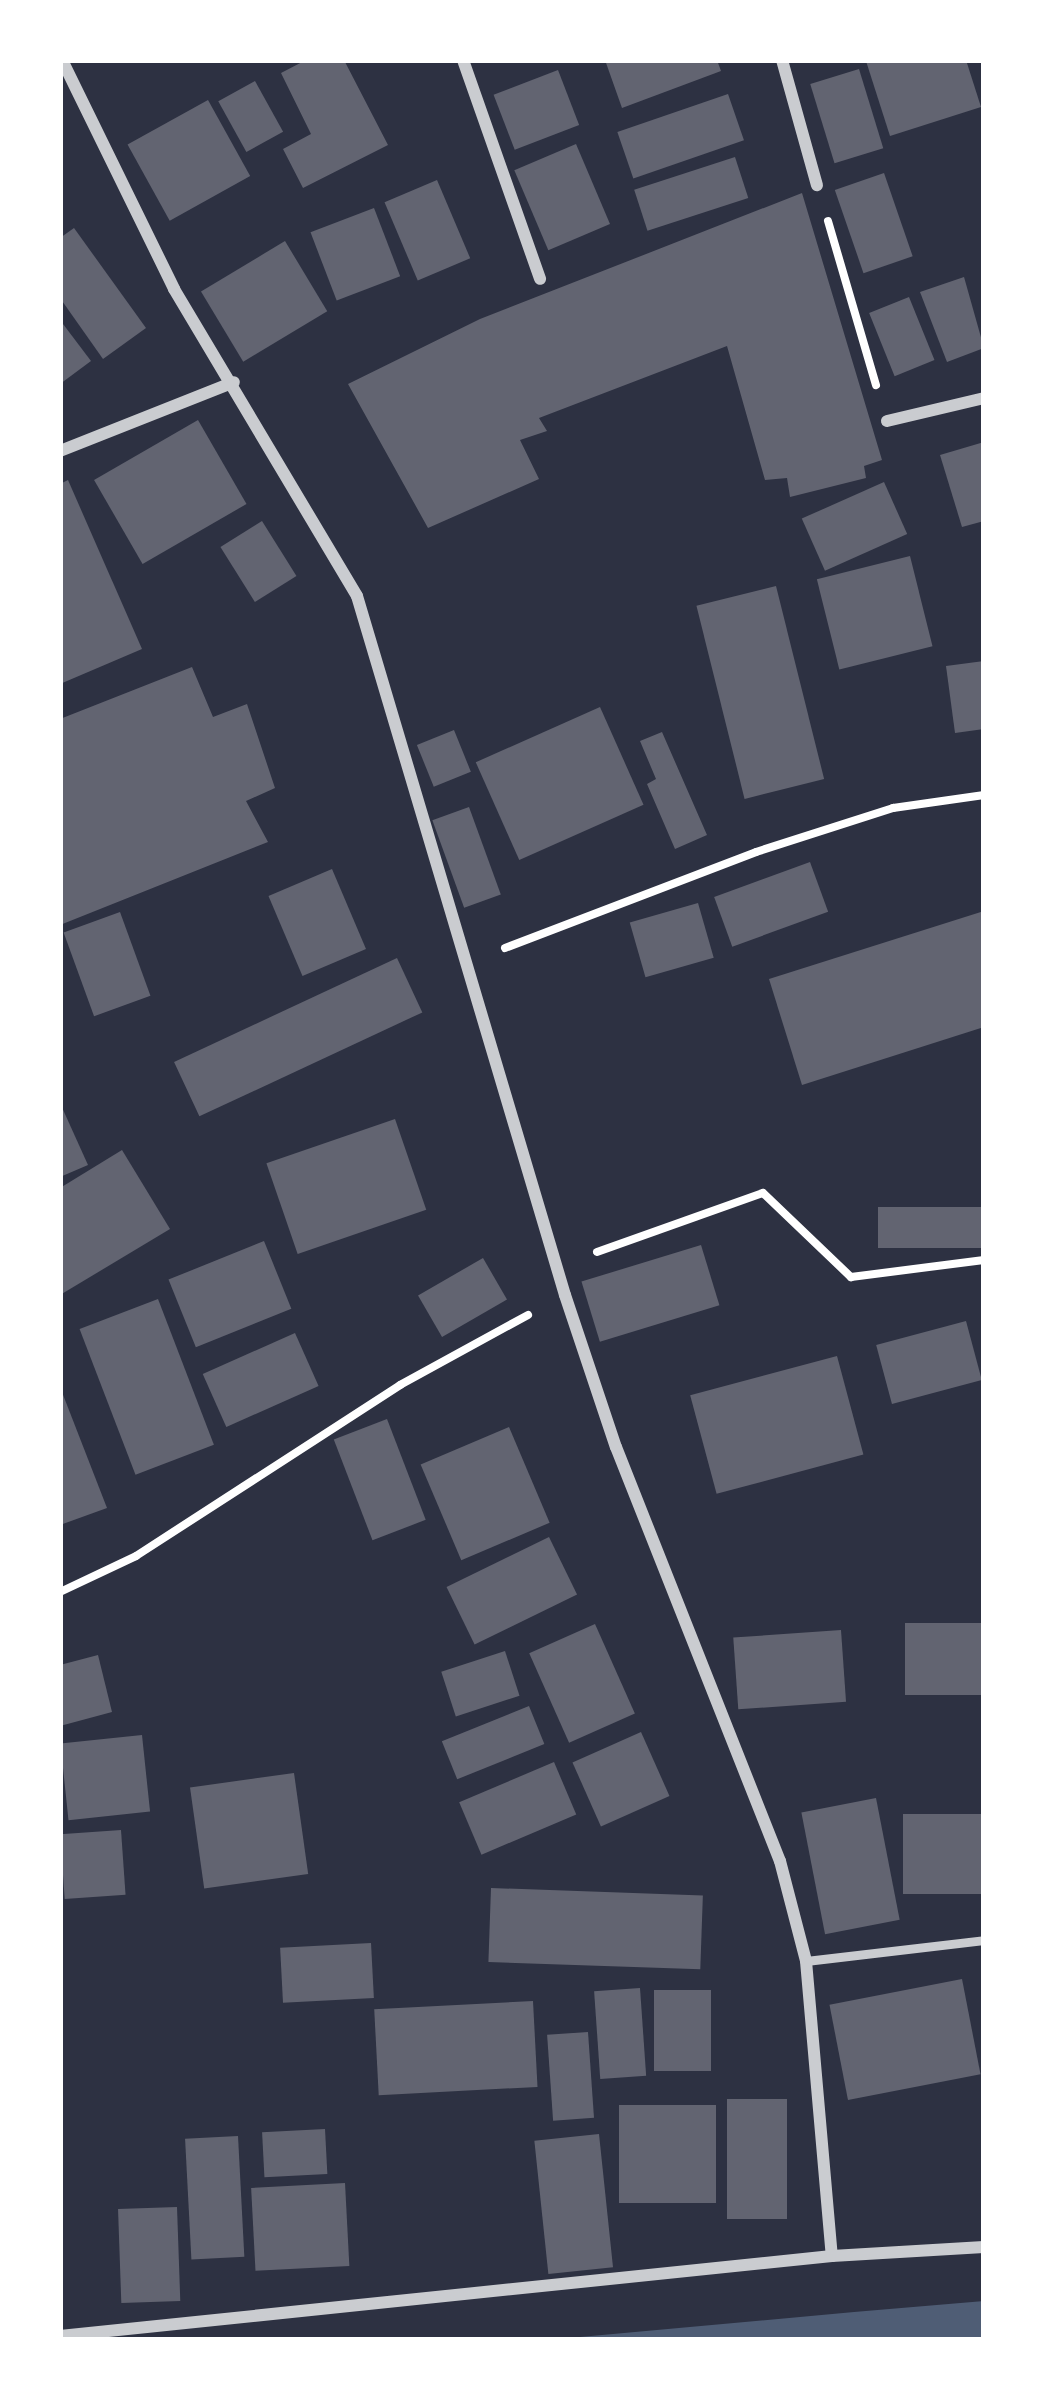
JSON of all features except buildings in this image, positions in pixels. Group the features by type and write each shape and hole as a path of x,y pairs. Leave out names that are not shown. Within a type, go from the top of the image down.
{"street":[{"path":"62,60 174,289 234,382 357,596 565,1295 616,1447 780,1862 806,1961 832,2256"},
{"path":"464,60 540,279"},
{"path":"782,60 817,185"},
{"path":"60,451 234,382"},
{"path":"887,421 984,398"},
{"path":"60,2336 832,2256 984,2247"}],"lane":[{"path":"806,1961 984,1940"}],"path":[{"path":"817,185 887,421"},
{"path":"464,963 756,852 893,808 984,795"},
{"path":"556,1267 763,1193 851,1277 984,1259"},
{"path":"60,1592 136,1556 400,1385 565,1295"}],"water":[{"path":"984,2301 984,2340 547,2340 854,2312"}]}
